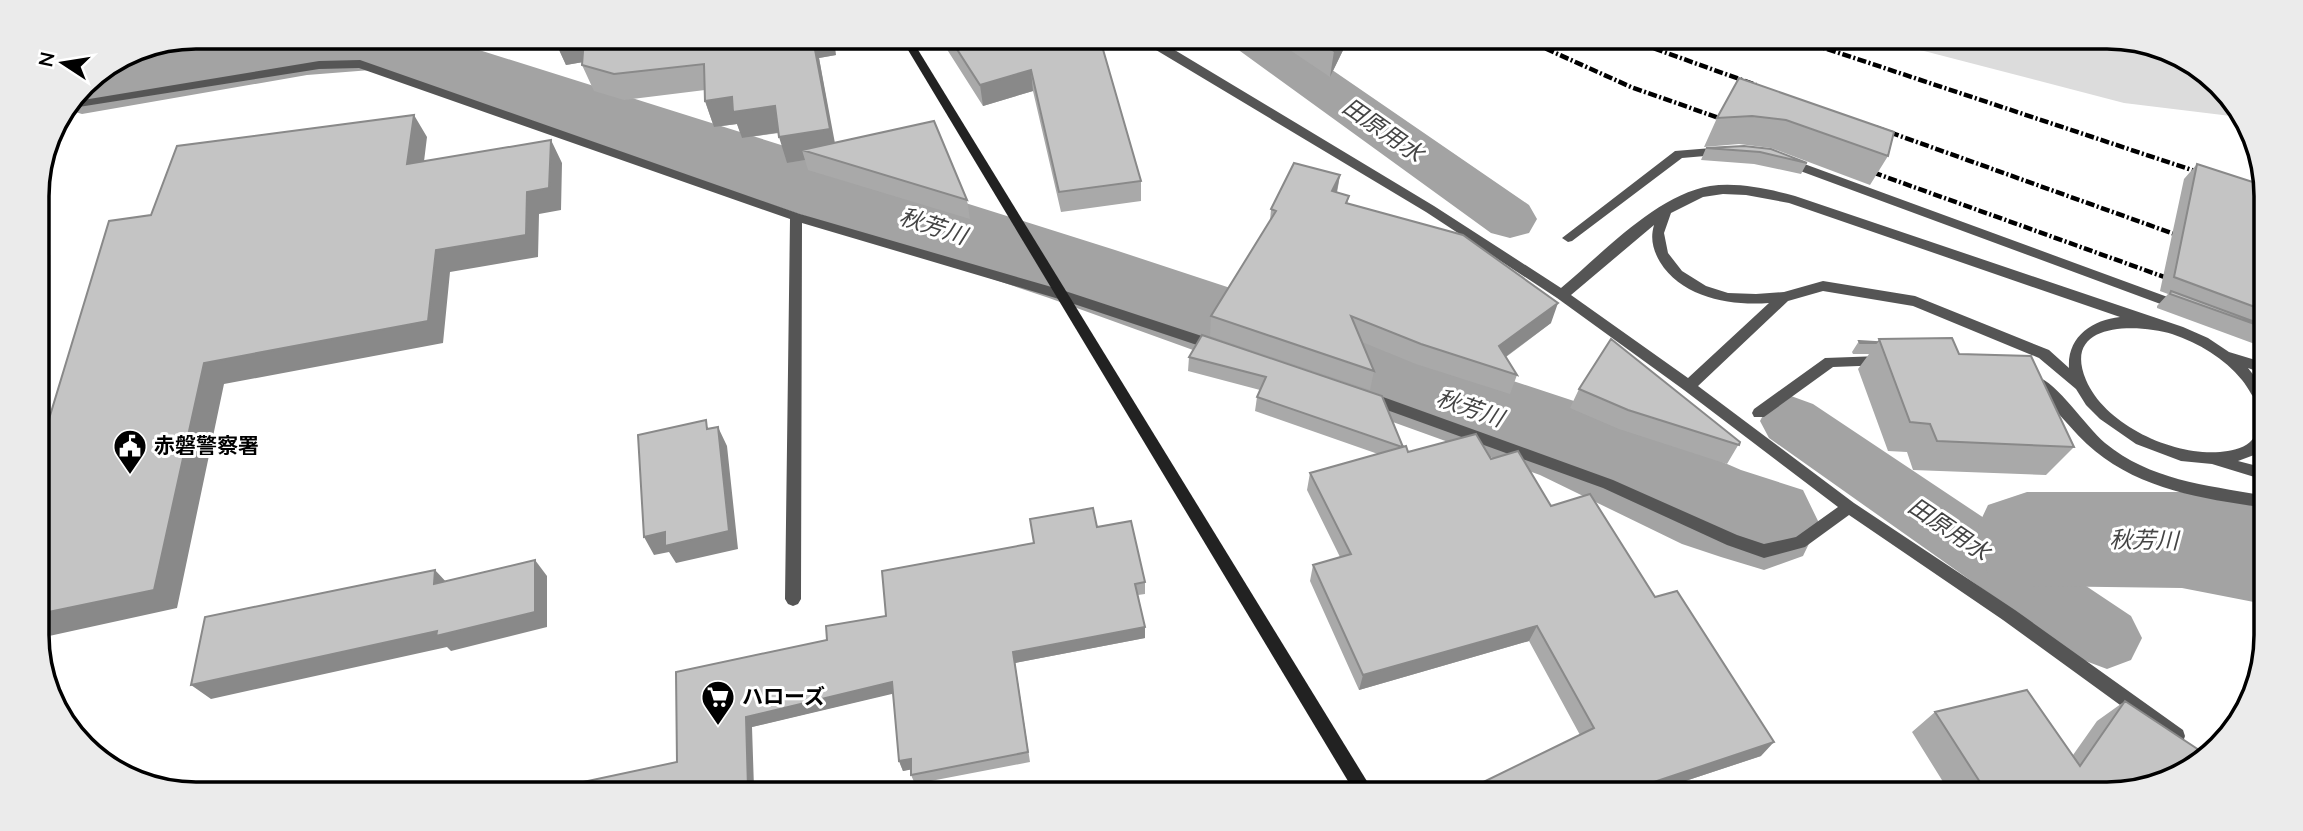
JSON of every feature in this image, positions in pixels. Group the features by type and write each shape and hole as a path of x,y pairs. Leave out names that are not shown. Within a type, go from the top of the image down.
{"street":[{"path":"913,49 1359,782"},
{"path":"1171,49 1430,209 1562,295 1689,386 1849,507 2009,615 2185,742"},
{"path":"80,105 319,65 360,64 796,217 1062,295 1224,349"},
{"path":"1567,238 1679,154 1739,151"},
{"path":"1780,159 2197,313"},
{"path":"1562,295 1677,201 1702,192 1737,189 1791,199 2184,332 2254,365"},
{"path":"1667,209 1657,240 1663,257 1676,272 1695,286 1718,295 1741,299 1784,297 1823,286 1915,301 2044,354 2081,386 2097,407 2120,427 2149,444 2180,455 2211,459 2254,471"},
{"path":"793,599 796,217"},
{"path":"1689,386 1784,297"},
{"path":"2081,386 2075,366 2077,349 2086,335 2103,326 2125,322 2151,323"},
{"path":"2215,348 2239,367 2254,384"},
{"path":"1759,413 1830,362 1896,361"},
{"path":"2028,375 2039,383 2101,449 2139,474 2169,486 2254,500"},
{"path":"1352,392 1608,484 1732,540 1764,551 1800,542 1849,507"},
{"path":"2211,459 2237,456 2254,448"}],"shaded area":[{"path":"1916,49 2127,50 2172,64 2197,79 2230,116 2124,103"}],"building":[{"path":"583,49 815,49 830,129 779,137 775,106 733,112 732,97 705,101 704,64 614,74 582,65"},
{"path":"957,49 1103,49 1141,181 1059,192 1031,70 980,85"},
{"path":"1739,78 1894,132 1888,156 1786,120 1752,116 1717,118"},
{"path":"414,115 407,164 551,140 549,188 527,192 526,235 436,250 428,321 204,363 154,590 49,612 49,419 109,221 151,215 177,146"},
{"path":"934,121 967,200 802,150"},
{"path":"1744,146 1771,149 1807,163 1760,152 1706,148"},
{"path":"1294,163 1340,175 1332,191 1349,196 1346,203 1463,235 1558,303 1499,346 1517,375 1421,344 1351,316 1374,371 1211,316 1276,211 1271,209"},
{"path":"2197,164 2253,182 2254,307 2174,277"},
{"path":"2171,291 2254,324 2170,294"},
{"path":"1202,335 1382,396 1403,447 1257,397 1266,377 1189,357"},
{"path":"1952,338 1959,354 2031,356 2074,447 1937,441 1930,424 1910,422 1879,339"},
{"path":"1611,339 1740,442 1739,445 1628,410 1579,389"},
{"path":"706,420 707,429 718,427 729,531 665,546 665,532 644,537 638,435"},
{"path":"1476,434 1491,459 1518,451 1551,506 1590,494 1655,597 1677,591 1774,742 1654,782 1483,782 1594,728 1537,626 1363,675 1313,565 1351,554 1310,473 1406,446 1408,452"},
{"path":"1093,508 1097,527 1131,521 1145,582 1135,584 1145,627 1013,652 1028,752 911,775 911,759 899,761 892,682 746,717 748,782 583,782 677,762 676,672 827,640 826,626 886,616 882,571 1034,543 1030,519"},
{"path":"535,560 535,612 436,636 437,631 191,685 205,617 435,570 434,584"},
{"path":"2027,690 2080,766 2125,701 2199,750 2164,771 2127,781 1980,782 1935,712"}],"waterway":[{"name":"秋芳川","path":"100,84 318,49"},
{"name":"秋芳川","path":"391,49 1082,274 1577,445 1721,511 1764,523"},
{"name":"田原用水","path":"1268,49 1510,219"},
{"name":"田原用水","path":"1791,421 2107,638"},
{"name":"秋芳川","path":"2027,539 2182,540 2254,554"}],"railway":[{"path":"1547,49 1631,87 1736,124"},
{"path":"1656,49 1756,85"},
{"path":"1827,49 2210,176"},
{"path":"1875,127 2191,240"},
{"path":"1858,167 2181,283"}],"place":[{"name":"赤磐警察署","path":"130,476"},
{"name":"ハローズ","path":"718,727"}]}
